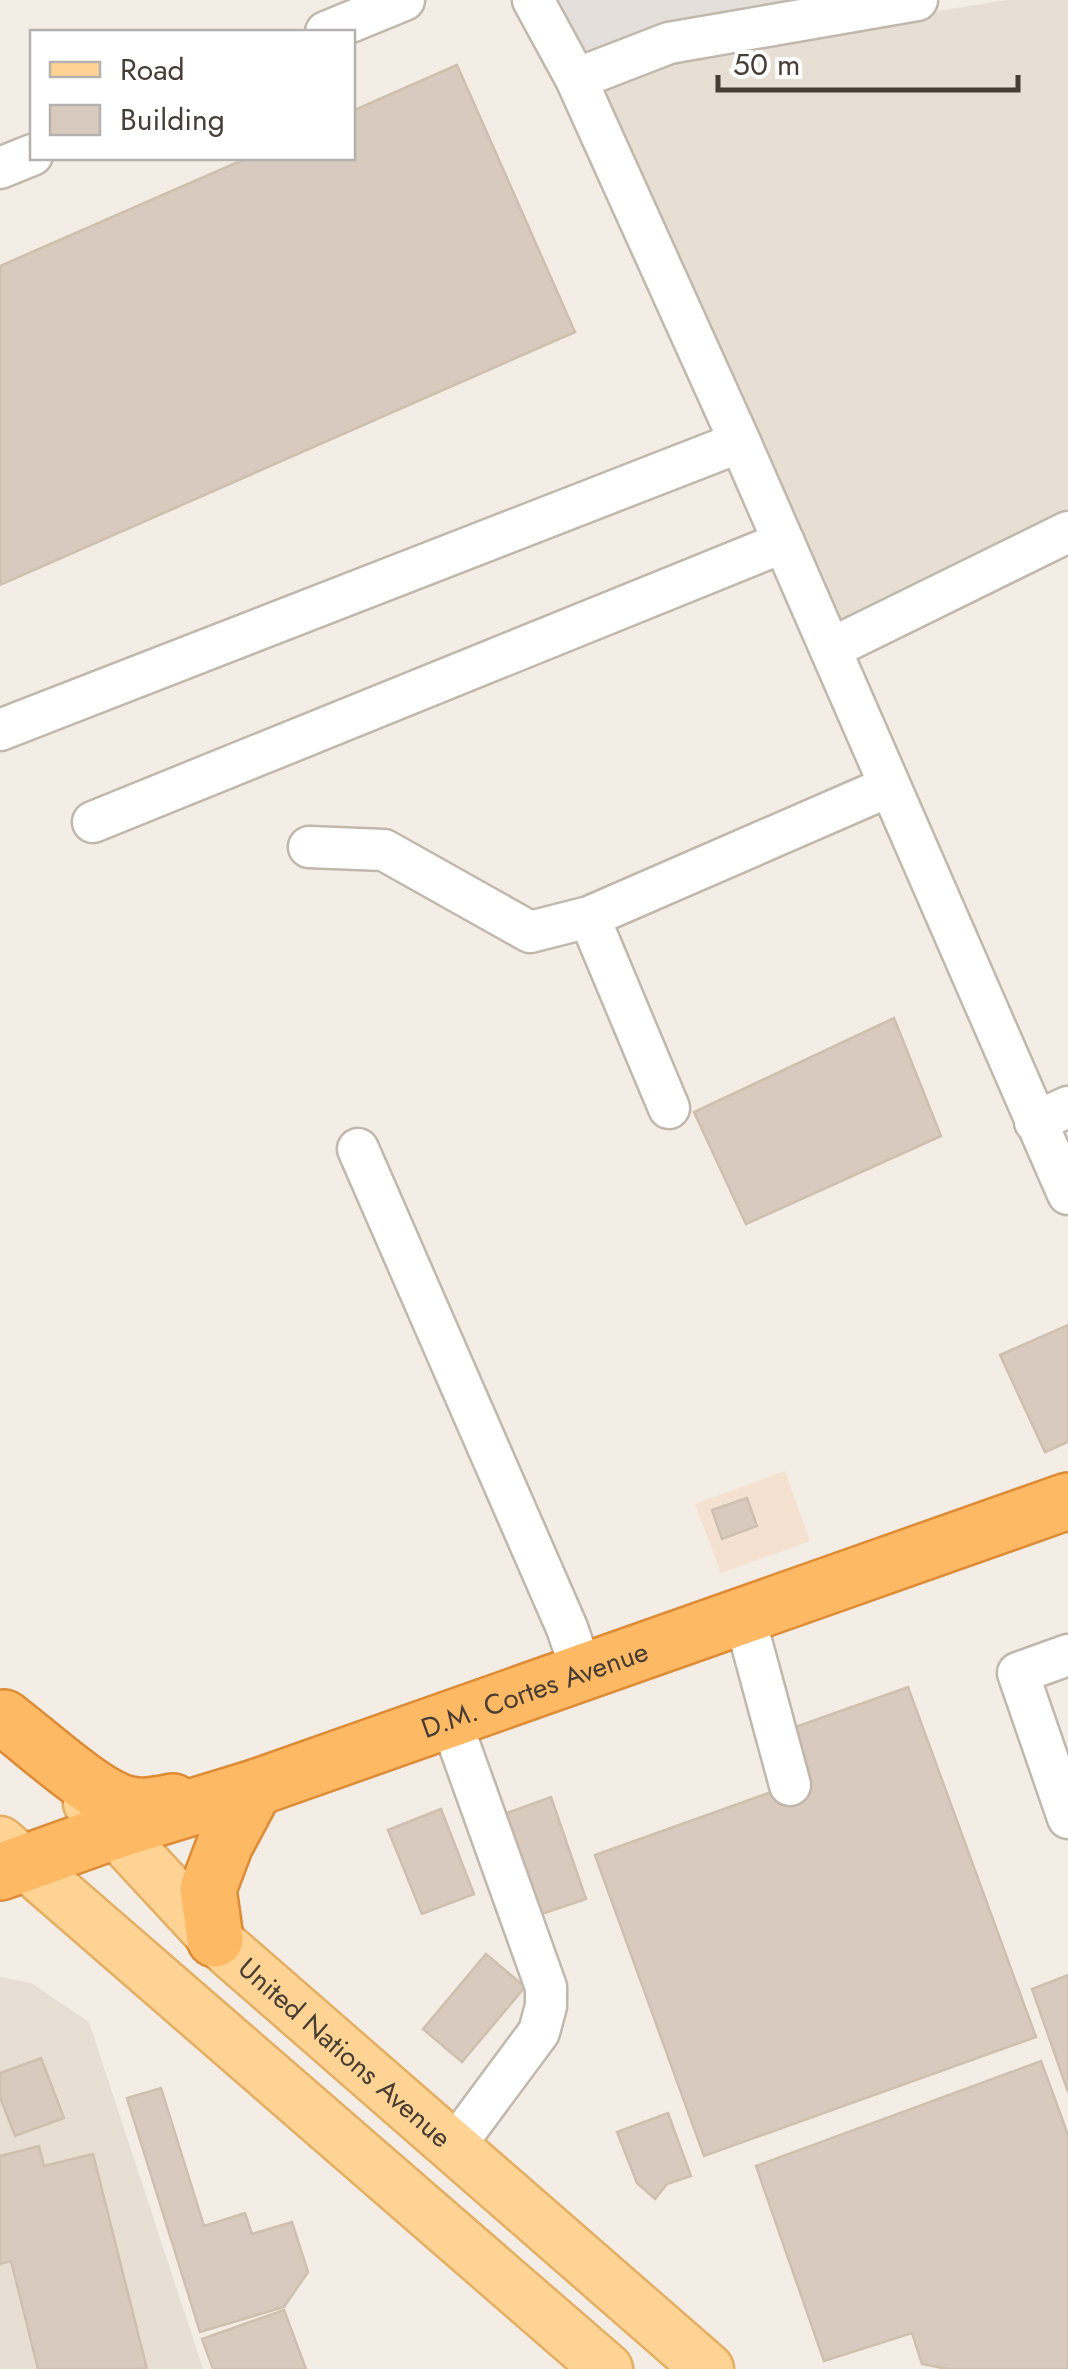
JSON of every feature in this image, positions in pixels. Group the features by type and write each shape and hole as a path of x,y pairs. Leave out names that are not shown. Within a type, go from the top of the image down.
{"highway":[{"name":"D.M. Cortes Avenue","path":"8,1859 255,1788 1068,1501"},
{"path":"2,1716 106,1796 128,1805 148,1806 255,1788"},
{"path":"214,1939 208,1889 225,1844 255,1788"}],"main road":[{"name":"United Nations Avenue","path":"2,1716 214,1939 708,2369"},
{"path":"8,1859 607,2369"}],"street":[{"path":"331,30 404,0"},
{"path":"533,0 576,79 832,648 890,786 1052,1114 1068,1194"},
{"path":"576,79 669,42 917,0"},
{"path":"0,168 30,155"},
{"path":"0,730 740,442"},
{"path":"832,648 1068,532"},
{"path":"93,822 784,542"},
{"path":"309,847 384,850 530,932 589,917 890,786"},
{"path":"589,917 669,1108"},
{"path":"358,1149 567,1628 582,1672"},
{"path":"744,1615 790,1785"},
{"path":"1068,1654 1018,1674 1068,1818"},
{"path":"450,1719 546,1987 539,2032 453,2148"}],"shaded area":[{"path":"550,0 786,0 665,23 574,61"},
{"path":"1006,0 1068,0 1068,538 854,655 597,87 674,54"},
{"path":"785,1471 810,1541 721,1573 695,1504"},
{"path":"0,1977 31,1983 89,2022 203,2369 0,2369"}],"building":[{"path":"457,65 575,332 0,585 0,266 242,160 355,160 355,110"},
{"path":"894,1018 941,1136 746,1224 694,1112"},
{"path":"1068,1325 1068,1442 1045,1452 1000,1355"},
{"path":"747,1498 757,1526 722,1539 712,1510"},
{"path":"908,1687 1036,2037 704,2156 595,1855 802,1781 784,1731"},
{"path":"551,1797 586,1899 530,1918 496,1817"},
{"path":"441,1809 474,1894 422,1914 388,1830"},
{"path":"486,1954 525,1987 462,2062 423,2029"},
{"path":"1068,1975 1068,2092 1032,1989"},
{"path":"41,2058 64,2118 15,2136 0,2097 0,2073"},
{"path":"1041,2061 1068,2135 1068,2369 947,2369 922,2364 912,2333 824,2361 756,2166"},
{"path":"161,2088 204,2226 245,2213 252,2234 292,2222 308,2272 284,2307 200,2332 127,2098"},
{"path":"668,2113 691,2176 667,2184 655,2199 637,2183 617,2132"},
{"path":"39,2146 44,2166 93,2154 147,2369 38,2369 11,2261 0,2264 0,2156"},
{"path":"284,2310 306,2369 213,2369 202,2339"}]}
